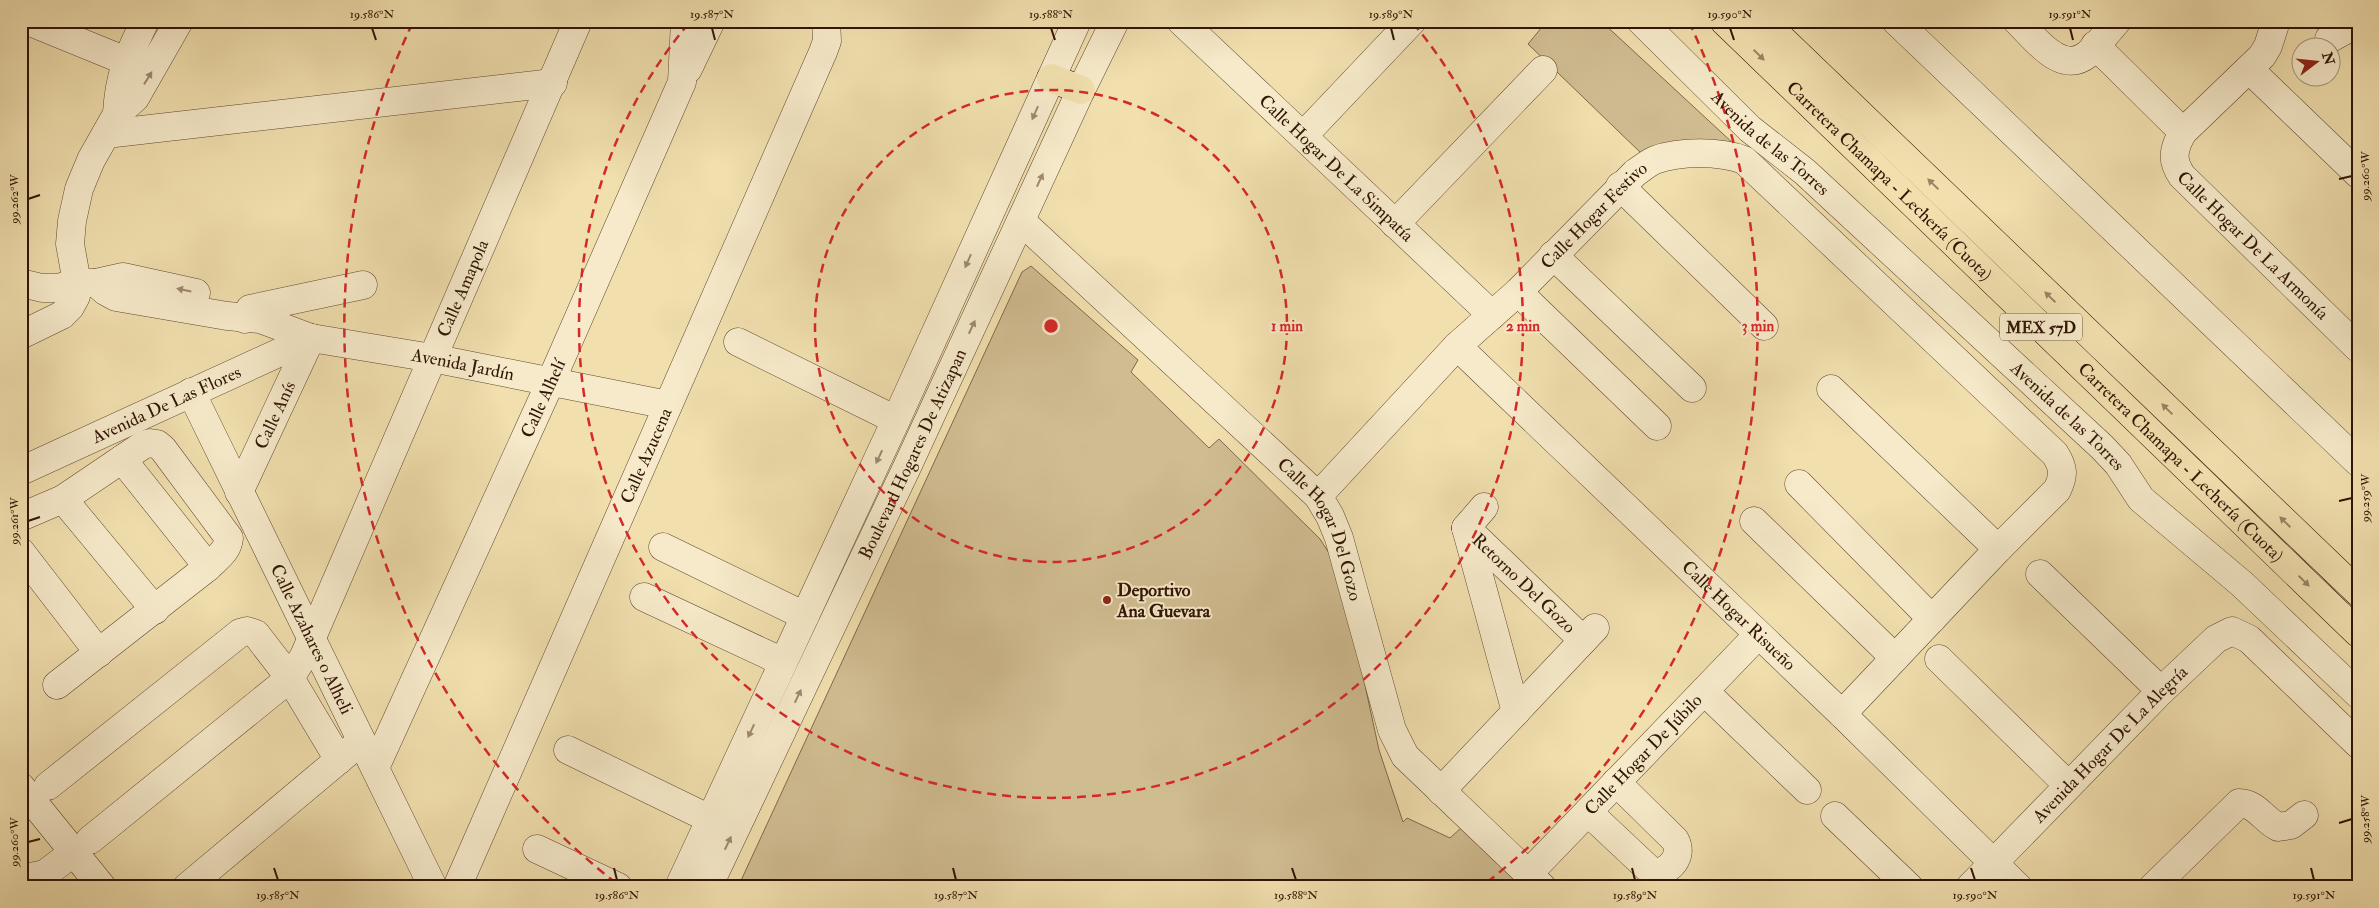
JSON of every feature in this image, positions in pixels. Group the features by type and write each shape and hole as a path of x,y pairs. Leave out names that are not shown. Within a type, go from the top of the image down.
{"main road":[{"name":"Carretera Chamapa - Lechería (Cuota)","path":"1724,21 2358,633"},
{"name":"Carretera Chamapa - Lechería (Cuota)","path":"1763,21 2358,592"},
{"path":"1051,78 1081,90"}],"street":[{"path":"28,21 126,61"},
{"path":"111,124 118,88 126,61 144,21"},
{"path":"21,335 62,315 87,283 70,244 72,221 79,188 91,160 111,124 135,98 179,21"},
{"name":"Calle Amapola","path":"40,880 290,678 304,656 578,21"},
{"name":"Calle Alhelí","path":"375,768 551,381 682,82 685,21"},
{"path":"682,82 711,21"},
{"name":"Calle Azucena","path":"457,887 824,52 827,41 826,21"},
{"name":"Boulevard Hogares De Atizapan","path":"679,887 896,420 1077,21"},
{"name":"Boulevard Hogares De Atizapan","path":"708,887 1115,21"},
{"name":"Calle Hogar De La Simpatía","path":"1181,21 1492,315"},
{"path":"1303,136 1412,21"},
{"name":"Avenida de las Torres","path":"1642,21 1750,130 1805,172 2102,447 2118,464 2141,499 2242,584 2358,694"},
{"path":"1896,21 2358,462"},
{"path":"2017,21 2053,55 2064,61 2077,60 2088,54 2117,21"},
{"name":"Calle Hogar De La Armonía","path":"2276,21 2268,46 2249,69 2183,132 2175,146 2173,156 2176,167 2182,176 2358,348"},
{"path":"2331,38 2358,23"},
{"path":"2095,45 2183,132"},
{"path":"2249,69 2358,174"},
{"path":"1395,224 1543,70"},
{"path":"111,124 552,83"},
{"name":"Calle Hogar Festivo","path":"1318,496 1457,346 1518,292 1620,186 1635,173 1655,160 1678,155 1716,153 1744,160 2056,454 2062,466 2063,479 2057,490 1998,549 1842,714"},
{"path":"1620,186 1764,326"},
{"name":"Calle Hogar Del Gozo","path":"1021,221 1318,496 1330,516 1339,538 1392,730 1405,756 1535,880"},
{"path":"1553,255 1692,388"},
{"name":"Avenida Jardín","path":"21,283 42,288 123,277 229,300 252,316 311,338 432,358 668,405"},
{"path":"252,316 363,285"},
{"path":"1518,292 1657,426"},
{"name":"Avenida De Las Flores","path":"21,471 311,338"},
{"name":"Calle Anís","path":"240,492 311,338"},
{"path":"738,342 896,420"},
{"name":"Calle Hogar Risueño","path":"1457,346 1842,714 2018,887"},
{"path":"1832,389 1998,549"},
{"name":"Calle Azahares o Alheli","path":"191,392 433,887"},
{"path":"21,518 63,499 150,443 157,444 163,448 230,538 229,545 225,551 208,567 57,685"},
{"path":"122,460 208,567"},
{"path":"1799,484 1932,619"},
{"path":"63,499 154,610"},
{"path":"1466,528 1484,506"},
{"path":"1754,521 1895,658"},
{"name":"Retorno Del Gozo","path":"1441,791 1589,634 1466,528"},
{"name":"Retorno Del Gozo","path":"1466,528 1516,712"},
{"path":"663,547 804,616"},
{"path":"21,552 99,653"},
{"path":"2040,574 2161,691"},
{"path":"644,597 783,662"},
{"path":"48,786 240,633 247,630 256,634 290,678 339,760"},
{"name":"Avenida Hogar De La Alegría","path":"1993,862 2161,691 2216,639 2232,631 2249,639 2358,744"},
{"name":"Calle Hogar De Júbilo","path":"1535,880 1588,812 1758,635"},
{"path":"1939,659 2068,785"},
{"path":"1704,691 1807,790"},
{"path":"186,887 361,740"},
{"path":"568,750 710,819"},
{"path":"1588,812 1653,873 1660,873 1675,861 1679,854 1675,840 1616,782"},
{"path":"21,787 82,846 102,887"},
{"path":"2153,887 2232,807 2239,803 2253,806 2278,827 2291,825 2304,815"},
{"path":"1835,816 1909,887"},
{"path":"537,849 618,887"},
{"path":"1970,887 1993,862"}],"shaded area":[{"path":"1547,21 1601,21 1735,145 1643,155 1528,44"},
{"name":"Deportivo Ana Guevara","path":"1031,266 1138,360 1131,372 1209,448 1219,439 1320,539 1331,556 1356,644 1379,750 1403,822 1407,818 1450,838 1461,828 1523,887 738,887 1022,272"}],"place":[{"name":"Deportivo Ana Guevara","path":"1107,600"}]}
